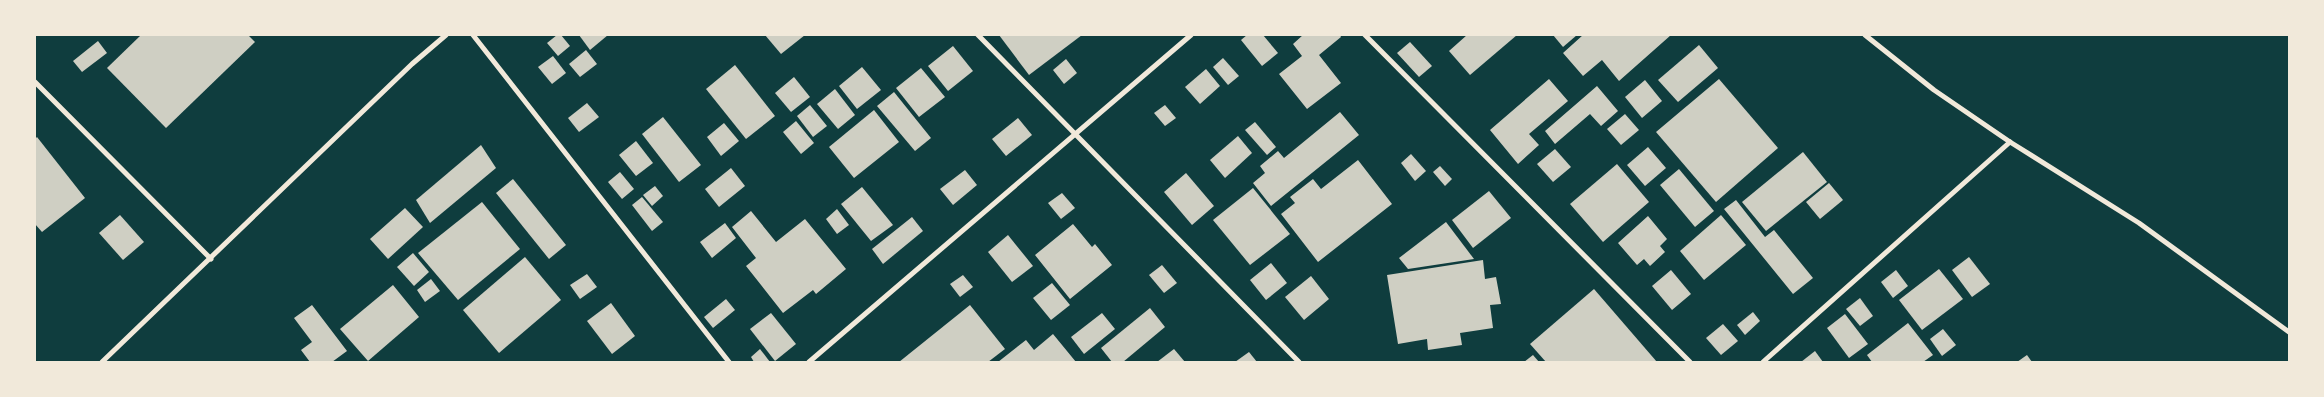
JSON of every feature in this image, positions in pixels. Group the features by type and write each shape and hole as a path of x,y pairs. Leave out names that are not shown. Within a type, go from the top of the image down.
{"street":[{"path":"105,361 412,64 446,35"},
{"path":"473,35 729,362"},
{"path":"978,35 1074,135 1299,362"},
{"path":"809,362 1191,35"},
{"path":"1365,35 1690,362"},
{"path":"1865,35 1934,90 2010,142 2139,222 2289,332"},
{"path":"35,82 211,260"},
{"path":"1763,362 2010,142"}],"building":[{"path":"141,35 248,35 255,42 166,128 107,68"},
{"path":"557,35 561,35 570,46 558,56 547,43"},
{"path":"579,35 608,35 590,50"},
{"path":"765,35 805,35 781,54"},
{"path":"999,35 1082,35 1029,75"},
{"path":"1247,35 1263,35 1278,53 1262,66 1241,40"},
{"path":"1303,35 1340,35 1341,37 1319,55 1341,83 1307,109 1279,74 1302,56 1293,44"},
{"path":"1467,35 1517,35 1470,75 1449,51"},
{"path":"1553,35 1577,35 1563,47"},
{"path":"1583,35 1671,35 1619,81 1602,60 1583,76 1563,53"},
{"path":"98,41 107,53 82,72 73,61"},
{"path":"1410,42 1432,66 1419,77 1397,53"},
{"path":"1699,45 1718,68 1678,102 1658,80"},
{"path":"953,46 973,71 948,91 928,66"},
{"path":"586,50 597,64 580,77 569,64"},
{"path":"553,56 566,73 552,84 538,67"},
{"path":"1223,58 1239,76 1228,85 1213,67"},
{"path":"1066,59 1077,73 1064,84 1053,70"},
{"path":"735,65 775,116 746,139 706,89"},
{"path":"862,67 881,90 857,109 839,86"},
{"path":"921,68 945,97 919,117 896,88"},
{"path":"1206,69 1220,86 1200,104 1185,87"},
{"path":"794,77 810,97 791,112 775,93"},
{"path":"1549,79 1568,101 1529,134 1539,145 1518,164 1490,130"},
{"path":"1719,79 1778,148 1716,202 1656,132"},
{"path":"1645,80 1662,101 1642,118 1625,97"},
{"path":"1597,86 1618,111 1601,126 1590,114 1555,144 1545,131"},
{"path":"835,89 855,115 838,129 817,104"},
{"path":"894,92 931,138 915,151 877,106"},
{"path":"587,103 599,117 579,132 568,118"},
{"path":"810,105 827,126 813,137 797,116"},
{"path":"1165,105 1176,118 1165,126 1154,113"},
{"path":"874,110 899,142 854,178 829,147"},
{"path":"1340,112 1359,135 1271,206 1253,183 1265,173 1260,166 1278,151 1284,158"},
{"path":"1625,114 1639,130 1621,145 1607,129"},
{"path":"663,117 701,165 679,182 642,134"},
{"path":"1018,118 1032,135 1006,156 992,139"},
{"path":"796,121 814,143 801,154 783,132"},
{"path":"1255,122 1276,147 1267,155 1245,130"},
{"path":"724,123 739,141 721,156 707,137"},
{"path":"1238,136 1252,153 1225,178 1210,160"},
{"path":"37,137 85,198 42,232 35,224 35,139"},
{"path":"636,141 653,163 636,176 619,155"},
{"path":"481,145 496,168 430,223 416,200"},
{"path":"1648,147 1666,168 1645,186 1627,165"},
{"path":"1555,149 1571,167 1553,182 1537,164"},
{"path":"1803,152 1827,182 1766,231 1742,202"},
{"path":"1411,154 1426,171 1415,181 1401,163"},
{"path":"1358,160 1392,204 1318,262 1281,214 1295,203 1290,197 1313,179 1321,189"},
{"path":"1617,164 1649,202 1603,242 1570,204"},
{"path":"1440,166 1452,179 1445,186 1433,172"},
{"path":"731,168 745,186 719,207 705,189"},
{"path":"1679,169 1714,211 1695,227 1660,185"},
{"path":"965,170 977,185 953,205 940,189"},
{"path":"620,172 634,189 622,199 608,182"},
{"path":"1186,173 1214,206 1192,225 1164,192"},
{"path":"513,179 566,245 549,259 496,193"},
{"path":"1829,183 1843,200 1820,219 1806,202"},
{"path":"655,186 663,196 652,206 643,195"},
{"path":"862,187 893,225 871,241 841,204"},
{"path":"1253,188 1290,234 1250,265 1213,220"},
{"path":"1489,191 1511,218 1473,248 1452,220"},
{"path":"1062,193 1075,208 1061,219 1048,203"},
{"path":"642,197 663,222 652,231 632,205"},
{"path":"1736,200 1765,237 1774,230 1813,278 1793,294 1724,209"},
{"path":"482,202 520,249 458,300 418,253"},
{"path":"405,208 423,227 388,259 370,239"},
{"path":"837,209 849,225 837,234 826,219"},
{"path":"751,211 776,242 805,219 846,269 816,294 813,290 783,313 746,266 756,258 732,227"},
{"path":"120,215 144,242 123,260 99,233"},
{"path":"1721,215 1746,245 1704,280 1680,251"},
{"path":"1648,216 1667,239 1660,246 1665,252 1650,266 1644,259 1637,265 1618,243"},
{"path":"912,217 923,231 883,264 872,249"},
{"path":"1446,222 1474,259 1408,269 1399,258"},
{"path":"725,223 736,238 712,258 700,242"},
{"path":"1073,224 1092,247 1095,244 1112,265 1070,299 1035,255"},
{"path":"1008,235 1033,266 1012,282 988,252"},
{"path":"413,253 429,272 414,286 397,267"},
{"path":"525,257 561,300 499,353 463,310"},
{"path":"1969,257 1990,284 1972,297 1952,270"},
{"path":"1483,260 1485,279 1496,277 1501,304 1490,305 1493,328 1460,333 1462,345 1428,350 1427,339 1398,344 1387,275"},
{"path":"1271,263 1287,283 1266,300 1250,280"},
{"path":"1162,265 1177,283 1164,293 1149,275"},
{"path":"1939,269 1963,299 1922,330 1899,300"},
{"path":"1671,270 1691,294 1672,310 1652,286"},
{"path":"1896,270 1908,286 1893,298 1881,282"},
{"path":"587,274 597,287 580,299 570,285"},
{"path":"963,275 973,287 960,297 950,284"},
{"path":"1311,276 1329,299 1304,320 1285,297"},
{"path":"431,279 440,291 425,302 417,290"},
{"path":"1052,283 1070,305 1051,320 1033,298"},
{"path":"393,285 419,317 368,361 340,329"},
{"path":"1594,289 1657,362 1546,362 1530,344"},
{"path":"1860,298 1873,316 1860,326 1846,309"},
{"path":"726,299 735,310 713,328 704,317"},
{"path":"611,303 635,336 612,354 587,321"},
{"path":"312,305 347,351 332,362 310,362 301,350 312,342 294,318"},
{"path":"970,305 1005,349 988,362 899,362"},
{"path":"1150,308 1165,327 1123,362 1112,362 1101,348"},
{"path":"1753,312 1760,321 1745,335 1737,325"},
{"path":"771,313 796,344 775,361 750,329"},
{"path":"1102,313 1115,329 1084,354 1071,337"},
{"path":"1845,314 1868,344 1849,358 1827,328"},
{"path":"1908,323 1933,355 1923,362 1872,362 1867,355"},
{"path":"1723,324 1738,341 1721,355 1706,338"},
{"path":"1943,329 1956,345 1942,356 1930,339"},
{"path":"1053,334 1076,362 998,362 1026,340 1034,350"},
{"path":"760,349 770,362 754,362 751,357"},
{"path":"1174,349 1185,362 1157,362"},
{"path":"1815,351 1823,362 1801,362"},
{"path":"1249,352 1257,362 1235,362"},
{"path":"1533,355 1539,362 1524,362"},
{"path":"2027,355 2032,362 2017,362"}]}
